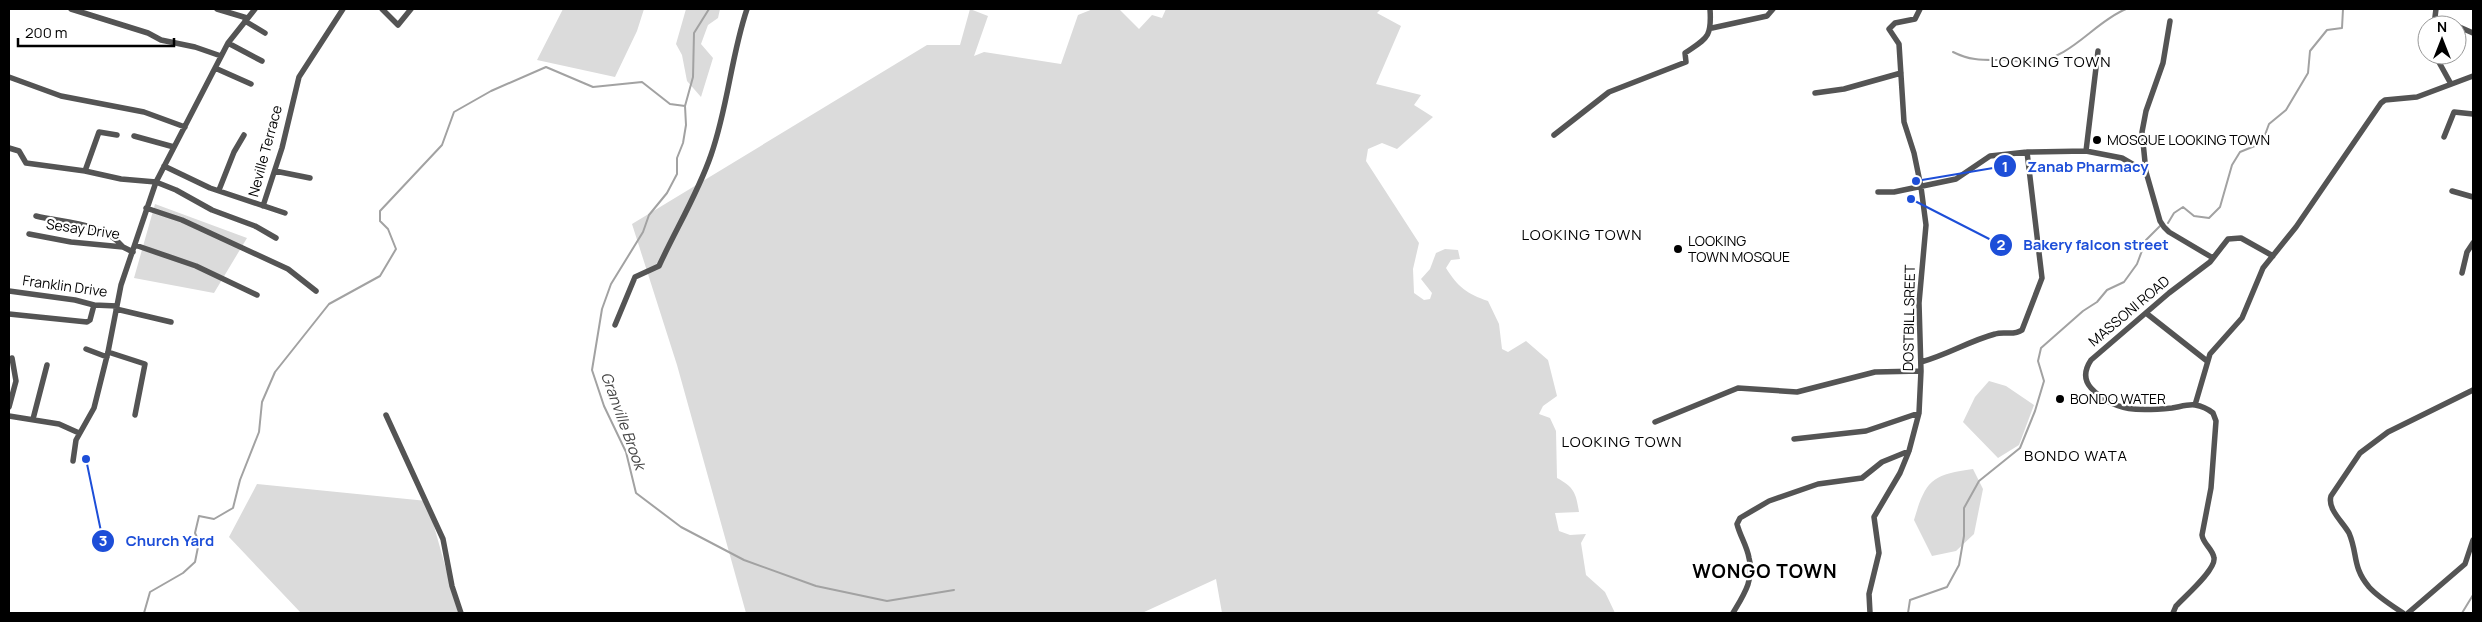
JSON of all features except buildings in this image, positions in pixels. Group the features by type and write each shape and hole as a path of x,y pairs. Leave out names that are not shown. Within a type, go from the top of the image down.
{"street":[{"path":"70,9 148,33 161,40 195,47 221,56"},
{"path":"217,9 246,20 265,32"},
{"path":"73,461 79,433 94,408 108,354 116,308 146,208 156,182 228,43 254,9"},
{"name":"Neville Terrace","path":"164,166 198,183 263,206 275,171 299,77 342,9"},
{"path":"382,9 398,25 411,9"},
{"path":"615,325 635,276 659,266 711,155 728,94 739,32 747,9"},
{"path":"1554,135 1609,92 1686,62 1685,54 1708,36 1712,28 1710,9"},
{"path":"1712,28 1767,16 1773,9"},
{"name":"DOSTBILL SREET","path":"1870,613 1869,594 1879,553 1874,517 1900,473 1909,451 1919,413 1921,371 1920,303 1926,225 1922,187 1904,122 1899,44 1889,29 1894,23 1915,19 1920,9"},
{"path":"2170,21 2163,63 2146,111 2142,132 2146,172 2160,221 2164,227 2169,232 2213,258"},
{"path":"228,43 262,61"},
{"path":"2086,151 2098,51"},
{"path":"2441,65 2451,84"},
{"path":"214,68 252,84"},
{"path":"1815,93 1844,89 1901,72"},
{"path":"2173,613 2185,595 2209,573 2215,560 2202,539 2202,534 2211,488 2216,421 2213,413 2195,405 2210,354 2242,318 2263,268 2345,157 2381,103 2385,100 2417,98 2473,76"},
{"path":"9,77 61,96 144,112 185,126"},
{"path":"2444,137 2454,112 2473,114"},
{"path":"85,171 99,132 117,135"},
{"path":"219,190 232,157 244,135"},
{"path":"134,136 174,146"},
{"path":"9,148 19,151 26,163 85,171 122,179 156,182 176,190 212,210 255,226 276,238"},
{"path":"1878,192 1894,192 1956,179 1990,156 2027,152 2086,151 2122,158 2146,172"},
{"path":"1921,362 1941,356 1975,339 1999,332 2014,334 2022,330 2042,278 2027,152"},
{"path":"275,171 310,178"},
{"path":"2452,191 2473,197"},
{"path":"263,206 285,213"},
{"path":"146,208 182,220 288,269 316,291"},
{"path":"36,216 87,225 114,238 123,247"},
{"name":"Sesay Drive","path":"29,234 71,242 134,248 196,266 256,295"},
{"name":"MASSONI ROAD","path":"2195,405 2135,411 2108,400 2088,385 2085,375 2086,368 2091,360 2213,258 2228,239 2241,238 2273,256"},
{"path":"2462,273 2467,252 2473,243"},
{"name":"Franklin Drive","path":"9,291 65,298 172,322"},
{"path":"9,314 87,322 90,320 94,305"},
{"path":"2146,313 2207,361"},
{"path":"86,349 145,364 135,415"},
{"path":"9,407 16,381 12,358"},
{"path":"33,419 47,365"},
{"path":"1655,422 1738,388 1748,387 1785,393 1797,392 1874,372 1921,371"},
{"path":"2403,613 2369,586 2356,568 2355,554 2348,533 2330,504 2331,496 2360,453 2388,432 2473,390"},
{"path":"1794,439 1866,431 1919,413"},
{"path":"386,415 443,539 452,586 461,613"},
{"path":"9,416 59,424 79,433"},
{"path":"1733,613 1746,593 1750,577 1749,557 1737,524 1740,518 1769,501 1818,484 1862,478 1882,462 1909,451"},
{"path":"2408,613 2465,564 2473,540"}],"shaded area":[{"path":"563,9 644,9 637,31 615,77 537,60"},
{"path":"686,9 720,9 718,18 708,25 701,44 713,58 701,97 687,81 682,55 676,44"},
{"path":"970,9 988,16 974,56 984,52 1061,64 1078,15 1093,9 1119,9 1139,29 1152,15 1162,18 1166,9 1381,9 1377,13 1401,26 1376,84 1421,95 1414,105 1433,117 1397,149 1382,143 1368,149 1366,161 1419,243 1413,269 1414,293 1424,300 1430,299 1432,293 1421,279 1430,269 1436,253 1445,249 1458,250 1460,259 1451,260 1446,268 1464,289 1474,296 1488,301 1499,324 1502,349 1508,352 1526,341 1548,360 1557,396 1543,406 1539,414 1550,418 1556,431 1557,478 1567,484 1573,491 1579,512 1555,513 1559,531 1570,535 1586,534 1581,543 1586,575 1605,592 1615,613 1222,613 1216,579 1142,613 746,613 677,365 632,224 927,45 960,45"},
{"path":"155,204 247,238 214,293 134,278"},
{"path":"1989,381 2006,386 2034,405 2019,445 1998,458 1963,422 1975,397"},
{"path":"1973,469 1983,489 1974,534 1956,551 1932,556 1914,520 1918,506 1927,487 1933,481 1948,474"},
{"path":"257,484 427,501 458,612 301,613 229,537"}],"waterway":[{"name":"Granville Brook","path":"709,9 694,33 693,77 685,106 686,125 683,143 677,158 677,174 667,193 649,215 643,232 611,284 602,309 592,370 604,406 626,452 636,493 681,527 744,560 816,586 887,601 954,590"},
{"path":"1953,52 1983,60 2033,62 2047,59 2071,47 2103,22 2126,9"},
{"path":"2168,223 2174,213 2183,207 2194,216 2209,218 2220,207 2232,165 2240,152 2262,143 2269,124 2286,110 2308,73 2310,51 2327,30 2342,28 2343,9"},
{"path":"144,613 150,592 183,573 195,562 199,542 195,533 199,516 214,519 233,508 240,480 259,432 262,402 275,372 329,304 380,276 396,249 388,229 380,221 380,211 442,145 454,112 491,91 546,67 593,87 642,82 670,104 685,106"},
{"path":"1908,613 1910,600 1947,587 1959,565 1964,536 1964,508 1979,481 2020,448 2035,411 2044,381 2038,361 2041,348 2083,311 2097,302 2107,290 2124,282 2137,264 2146,240 2160,226"},
{"path":"2462,613 2473,595"}],"place":[{"name":"MOSQUE LOOKING TOWN","path":"2097,140"},
{"name":"Zanab Pharmacy","path":"1916,181"},
{"name":"Bakery falcon street","path":"1911,199"},
{"name":"LOOKING TOWN MOSQUE","path":"1678,249"},
{"name":"BONDO WATER","path":"2060,399"},
{"name":"Church Yard","path":"86,459"}],"district":[{"name":"LOOKING TOWN","path":"2051,62"},
{"name":"LOOKING TOWN","path":"1582,235"},
{"name":"LOOKING TOWN","path":"1622,442"},
{"name":"BONDO WATA","path":"2076,456"},
{"name":"WONGO TOWN","path":"1765,571"}]}
